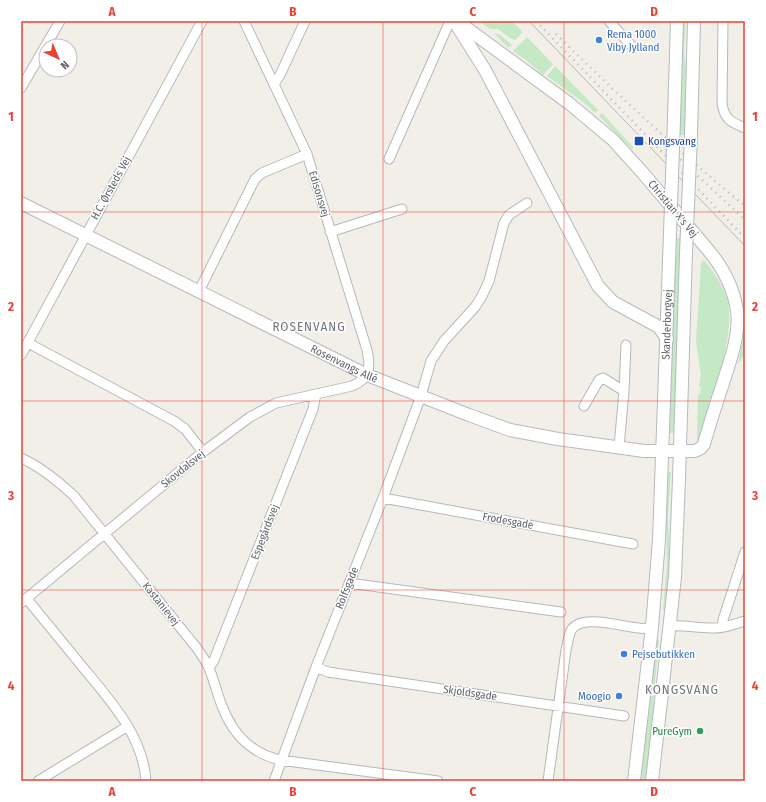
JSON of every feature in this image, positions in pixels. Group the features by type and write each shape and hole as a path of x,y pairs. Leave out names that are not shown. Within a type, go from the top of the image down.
{"street":[{"path":"21,88 60,21"},
{"name":"H.C. Ørsteds Vej","path":"21,355 202,21"},
{"name":"Edisonsvej","path":"244,21 307,154 367,350 370,362 368,375"},
{"path":"274,84 305,21"},
{"path":"389,159 450,21"},
{"name":"Christian X's Vej","path":"456,21 485,70 598,286 613,302 659,327 667,339"},
{"name":"Christian X's Vej","path":"456,21 570,104 612,140 642,172 709,251 716,260 733,292 737,312 736,335 731,358 704,444 701,448 695,451 663,451"},
{"path":"609,21 631,45"},
{"name":"Skanderborgvej","path":"634,781 652,627 659,540 677,21"},
{"name":"Skanderborgvej","path":"652,781 670,626 674,577 680,451 694,21"},
{"path":"723,21 722,104 724,113 731,122 745,128"},
{"path":"199,291 255,179 262,173 307,154"},
{"name":"Rosenvangs Allé","path":"21,202 368,375 420,396 510,430 558,439 663,451"},
{"name":"Rolfsgade","path":"274,781 280,760 383,498 431,361 436,351 475,307 485,291 504,223 509,215 527,202"},
{"path":"330,232 402,209"},
{"path":"28,343 174,421 185,429 203,452"},
{"path":"619,447 626,345"},
{"name":"Skovdalsvej","path":"24,601 203,452 250,417 264,408 276,403 352,386 368,375"},
{"path":"584,406 599,380 603,378 624,391"},
{"name":"Espegårdsvej","path":"209,668 214,660 313,409 316,394"},
{"name":"Kastanievej","path":"21,458 42,469 74,496 196,647 209,668 222,707 231,725 241,738 251,747 264,756 280,760 438,781"},
{"name":"Frodesgade","path":"383,498 634,544"},
{"path":"722,628 722,620 745,552"},
{"path":"349,583 561,612"},
{"path":"24,601 114,706 128,726 143,759 146,781"},
{"path":"548,781 569,636 572,629 576,625 590,622 640,628 681,625 722,628 745,621"},
{"name":"Skjoldsgade","path":"316,667 328,672 624,716"},
{"path":"38,781 128,726"}],"green space":[{"path":"478,21 512,21 522,33 515,40 498,29 490,29"},
{"path":"682,21 686,21 684,51 687,80 685,135 679,135"},
{"path":"494,33 500,35 512,45 508,48"},
{"path":"527,37 553,64 543,75 513,51"},
{"path":"555,66 598,110 595,113 587,105 547,76"},
{"path":"602,113 633,147 632,149 599,116"},
{"path":"676,238 679,238 682,241 676,424 674,433 669,433 675,241"},
{"path":"704,260 723,288 727,299 729,314 728,331 721,369 699,439 697,441 698,395 701,388 699,386 701,375 696,342 701,263"},
{"path":"745,326 745,353 738,364"},
{"path":"668,472 671,472 668,518 670,559 666,611 663,610 667,562 666,518"},
{"path":"656,640 659,640 654,692 653,728 646,781 640,781"}],"tram line":[{"path":"529,21 745,246"}],"railway":[{"path":"536,21 745,238"},
{"path":"556,34 602,79 696,165 745,206"},
{"path":"663,143 745,220"}],"place":[{"name":"Rema 1000 Viby Jylland","path":"599,40"},
{"name":"Kongsvang","path":"639,141"},
{"name":"Pejsebutikken","path":"624,654"},
{"name":"Moogio","path":"619,696"},
{"name":"PureGym","path":"700,731"}],"district":[{"name":"ROSENVANG","path":"309,326"},
{"name":"KONGSVANG","path":"682,689"}]}
